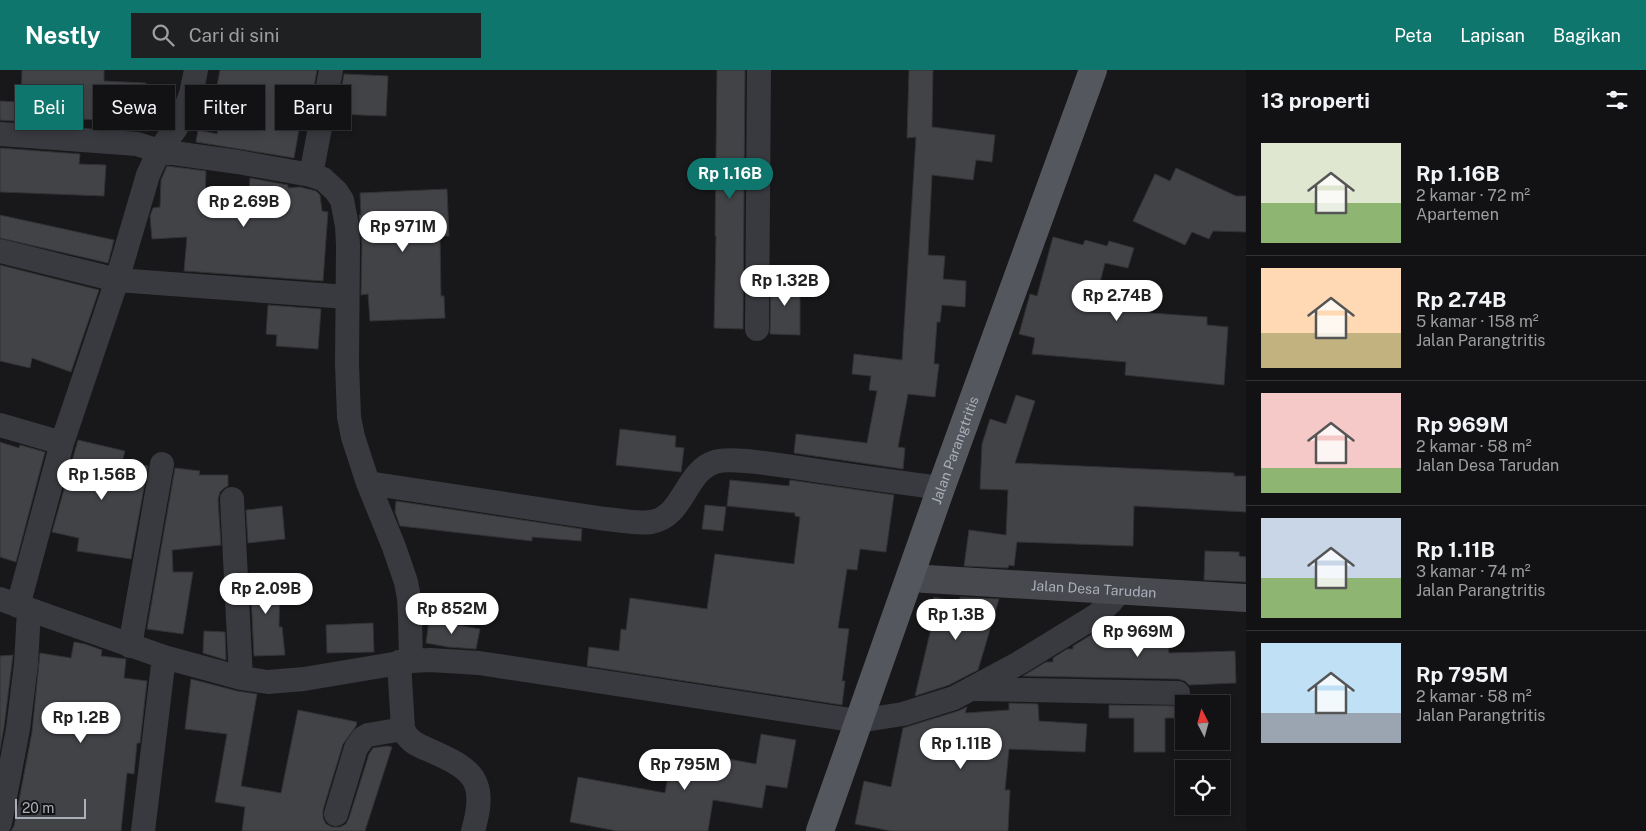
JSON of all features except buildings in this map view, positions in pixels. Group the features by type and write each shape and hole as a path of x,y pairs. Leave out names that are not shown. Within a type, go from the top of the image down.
{"main road":[{"name":"Jalan Parangtritis","path":"820,831 941,488 1093,70"}],"street":[{"path":"1,817 18,729 26,664 16,605 62,443 118,280 148,175 159,151 176,128 184,112 191,94 196,70"},
{"path":"311,175 331,70"},
{"path":"758,329 759,70"},
{"path":"0,134 137,144 159,151 311,175 323,179 336,191 342,200 347,226 347,364 353,437 368,483 394,547 406,582 409,598 403,728 410,739 416,744 464,767 475,781 479,797 477,819 473,831"},
{"path":"0,250 118,280 347,297"},
{"path":"0,425 62,443"},
{"path":"368,483 643,523 664,518 673,510 700,471 716,461 767,464 941,488"},
{"path":"130,646 162,464"},
{"path":"232,498 241,678"},
{"name":"Jalan Desa Tarudan","path":"910,578 1119,592 1246,598"},
{"path":"16,605 164,657 241,678 268,682 358,671 405,661 430,660 479,663 858,721 903,714 954,698 1019,662 1090,619 1111,602 1119,592"},
{"path":"143,831 164,657"},
{"path":"972,689 1178,693"},
{"path":"336,814 356,748 363,738 375,733 403,728"}]}
